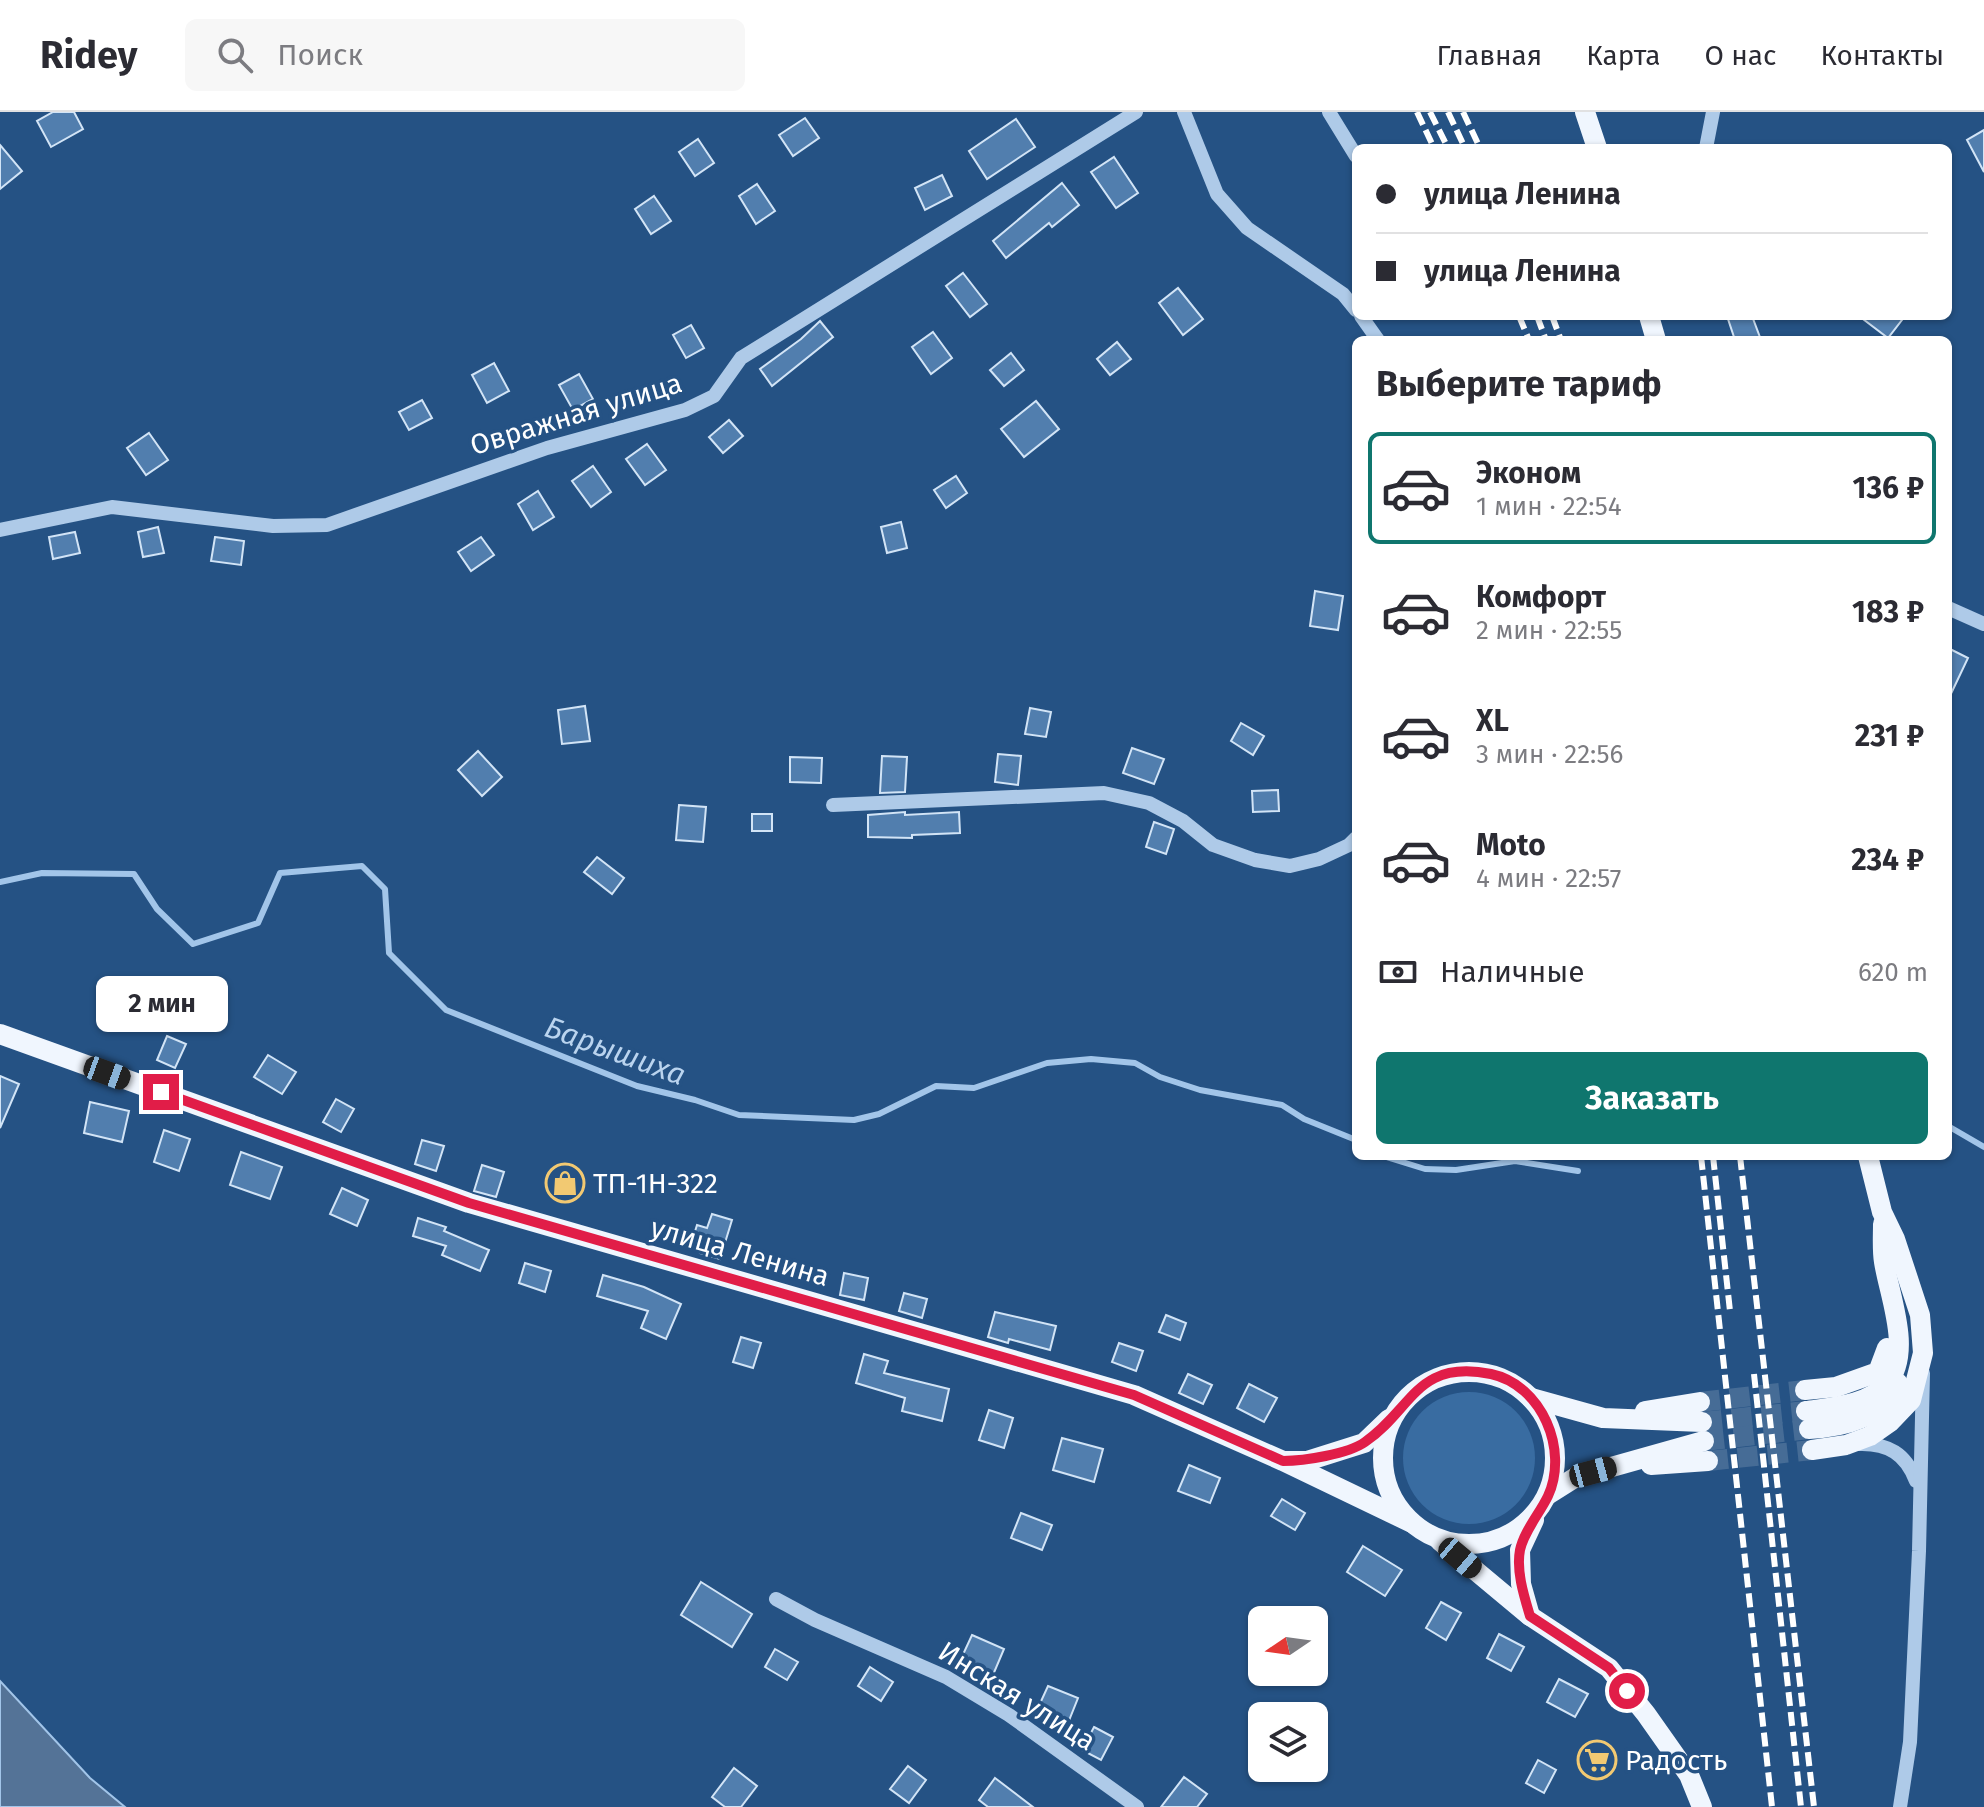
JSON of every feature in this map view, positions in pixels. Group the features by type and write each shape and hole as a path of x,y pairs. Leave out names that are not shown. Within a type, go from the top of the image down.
{"main road":[{"path":"1585,112 1596,144"},
{"name":"улица Ленина","path":"0,1034 469,1203 1134,1395 1412,1523"},
{"path":"1808,1420 1846,1445 1870,1436 1890,1422 1911,1400 1923,1353 1920,1315 1895,1239 1882,1212 1869,1160"},
{"path":"1808,1420 1864,1399 1888,1383 1897,1359 1899,1330 1884,1261 1882,1212"},
{"path":"1808,1420 1838,1427 1865,1418 1894,1394 1908,1362 1910,1317 1895,1239"},
{"path":"1283,1461 1307,1461 1364,1443 1415,1390 1441,1376 1468,1371 1495,1375 1519,1387 1531,1398 1551,1431 1556,1457 1544,1502 1520,1550 1521,1584 1530,1616"},
{"path":"1436,1539 1467,1545 1496,1541 1521,1528 1544,1502 1576,1477 1704,1432 1603,1418 1531,1398"},
{"path":"1395,1413 1384,1441 1383,1471 1393,1500 1412,1523 1530,1616 1609,1668 1689,1775 1702,1807"}],"street":[{"name":"Овражная улица","path":"0,530 112,507 273,526 327,525 547,448 685,410 714,396 741,358 1136,112"},
{"path":"1184,112 1217,194 1247,228 1343,294 1352,305"},
{"path":"1329,112 1352,149"},
{"path":"1707,144 1713,112"},
{"path":"1364,320 1376,336"},
{"path":"1952,610 1984,624"},
{"path":"833,805 1104,793 1149,803 1183,821 1213,845 1255,860 1290,866 1319,859 1352,842"},
{"path":"1900,1807 1910,1742 1925,1403 1923,1353"},
{"path":"1846,1445 1872,1443 1891,1449 1910,1464 1919,1489"},
{"name":"Инская улица","path":"776,1599 815,1620 946,1677 1009,1715 1137,1807"}],"shaded area":[{"path":"1469,1392 1494,1397 1516,1411 1530,1433 1535,1458 1530,1483 1516,1505 1494,1519 1469,1524 1444,1519 1422,1505 1408,1483 1403,1458 1408,1433 1422,1411 1444,1397"},
{"path":"0,1681 90,1778 125,1807 0,1807"}],"building":[{"path":"53,112 74,112 83,129 51,147 37,121"},
{"path":"805,118 819,138 793,156 779,135"},
{"path":"1016,119 1035,147 987,179 969,151"},
{"path":"1984,130 1984,172 1967,140"},
{"path":"698,139 714,163 695,176 679,152"},
{"path":"0,145 22,171 0,189"},
{"path":"1114,157 1138,193 1116,208 1091,172"},
{"path":"942,175 952,196 925,210 915,188"},
{"path":"1062,183 1079,205 1052,227 1049,223 1006,258 993,241"},
{"path":"757,184 775,211 756,224 739,196"},
{"path":"654,196 671,221 651,234 635,209"},
{"path":"963,273 987,304 970,317 946,286"},
{"path":"1178,288 1203,319 1183,335 1159,303"},
{"path":"1728,320 1754,320 1760,336 1734,336"},
{"path":"1864,320 1902,320 1890,336"},
{"path":"820,321 833,337 772,386 760,369"},
{"path":"691,325 704,348 686,358 673,335"},
{"path":"933,332 952,358 931,374 912,347"},
{"path":"1117,342 1131,359 1110,375 1097,359"},
{"path":"1011,353 1024,370 1004,386 990,370"},
{"path":"494,363 509,391 487,403 472,375"},
{"path":"579,374 593,399 573,410 559,385"},
{"path":"422,400 432,418 409,430 399,412"},
{"path":"1036,401 1059,429 1024,457 1001,429"},
{"path":"729,420 743,436 723,453 709,437"},
{"path":"149,433 168,460 146,475 127,448"},
{"path":"647,444 666,470 645,485 626,459"},
{"path":"593,466 611,492 591,507 572,481"},
{"path":"956,476 967,493 946,508 934,490"},
{"path":"538,491 554,517 533,530 518,504"},
{"path":"901,522 907,548 887,553 881,527"},
{"path":"158,527 164,553 143,557 138,532"},
{"path":"75,532 80,553 53,559 49,537"},
{"path":"215,537 244,541 241,565 211,561"},
{"path":"481,537 494,555 471,571 458,552"},
{"path":"1315,591 1343,596 1338,630 1310,626"},
{"path":"1952,650 1968,658 1952,692"},
{"path":"585,706 590,741 562,744 558,710"},
{"path":"1030,708 1051,712 1046,737 1025,734"},
{"path":"1241,723 1264,736 1253,755 1231,741"},
{"path":"1132,748 1164,759 1154,784 1123,773"},
{"path":"478,751 502,777 482,796 458,770"},
{"path":"998,754 1021,756 1018,785 995,782"},
{"path":"882,756 907,757 905,792 880,793"},
{"path":"790,757 822,758 821,783 790,782"},
{"path":"1278,790 1279,811 1253,812 1252,791"},
{"path":"679,805 706,807 703,842 676,840"},
{"path":"905,812 905,815 959,812 960,833 912,835 912,838 868,837 868,815"},
{"path":"752,814 772,814 772,831 752,831"},
{"path":"1154,822 1174,829 1166,854 1146,847"},
{"path":"597,857 624,878 612,894 584,872"},
{"path":"167,1036 186,1044 175,1068 157,1060"},
{"path":"268,1055 296,1072 282,1094 254,1077"},
{"path":"0,1076 19,1084 0,1128"},
{"path":"336,1099 354,1109 341,1132 323,1122"},
{"path":"90,1102 129,1111 122,1142 84,1133"},
{"path":"164,1130 190,1139 179,1171 154,1162"},
{"path":"422,1140 444,1146 436,1171 415,1164"},
{"path":"241,1152 282,1167 270,1199 230,1185"},
{"path":"482,1165 504,1172 496,1197 474,1191"},
{"path":"342,1188 368,1200 357,1226 330,1214"},
{"path":"712,1214 732,1220 720,1259 700,1253 702,1244 692,1241 697,1225 707,1228"},
{"path":"418,1218 446,1227 444,1231 489,1250 480,1271 442,1255 446,1246 413,1236"},
{"path":"525,1263 551,1271 545,1292 519,1283"},
{"path":"844,1273 868,1278 864,1300 840,1295"},
{"path":"603,1275 644,1287 681,1304 666,1339 641,1328 648,1311 597,1296"},
{"path":"904,1293 927,1299 922,1318 899,1311"},
{"path":"995,1312 1056,1326 1050,1350 988,1337"},
{"path":"1166,1315 1186,1323 1180,1340 1159,1332"},
{"path":"741,1337 761,1343 753,1368 733,1362"},
{"path":"1119,1343 1143,1351 1136,1371 1112,1362"},
{"path":"864,1354 888,1361 884,1373 949,1389 942,1421 902,1411 905,1398 856,1383"},
{"path":"1188,1374 1212,1385 1203,1404 1179,1393"},
{"path":"1249,1384 1277,1398 1264,1422 1237,1408"},
{"path":"989,1410 1013,1418 1004,1448 979,1440"},
{"path":"1062,1438 1103,1449 1094,1482 1053,1470"},
{"path":"1189,1465 1220,1478 1210,1503 1178,1491"},
{"path":"1282,1499 1305,1513 1295,1530 1271,1516"},
{"path":"1021,1513 1052,1525 1042,1550 1011,1538"},
{"path":"1363,1546 1402,1570 1385,1596 1347,1572"},
{"path":"701,1582 752,1614 732,1647 681,1615"},
{"path":"1441,1602 1461,1613 1446,1640 1426,1628"},
{"path":"1499,1634 1524,1647 1511,1671 1487,1658"},
{"path":"972,1635 1004,1649 993,1675 960,1661"},
{"path":"775,1649 798,1662 787,1680 765,1667"},
{"path":"870,1667 893,1682 881,1701 858,1686"},
{"path":"1559,1679 1588,1694 1575,1717 1547,1702"},
{"path":"1048,1686 1078,1698 1068,1723 1037,1710"},
{"path":"1094,1727 1113,1737 1101,1760 1082,1750"},
{"path":"1538,1760 1556,1770 1544,1793 1526,1783"},
{"path":"908,1766 926,1780 909,1803 890,1789"},
{"path":"734,1768 757,1786 741,1807 725,1807 712,1797"},
{"path":"1184,1777 1207,1794 1197,1807 1161,1807"},
{"path":"995,1778 1033,1807 988,1807 979,1800"}],"waterway":[{"name":"Барышиха","path":"0,882 42,873 134,874 157,909 193,944 258,923 280,873 362,866 385,889 389,953 446,1010 637,1086 739,1115 854,1120 879,1114 936,1086 974,1088 1047,1063 1091,1059 1135,1063 1160,1077 1200,1090 1282,1105 1304,1119 1352,1138"},
{"name":"Барышиха","path":"1952,1128 1984,1147"},
{"name":"Барышиха","path":"1396,1160 1425,1169 1456,1170 1515,1161 1578,1171"}],"tunnel":[{"path":"1700,1402 1805,1390"},
{"path":"1702,1422 1806,1411"},
{"path":"1704,1441 1809,1429"},
{"path":"1708,1461 1812,1450"}],"railway":[{"path":"1417,112 1432,144"},
{"path":"1430,112 1446,144"},
{"path":"1448,112 1463,144"},
{"path":"1463,112 1478,144"},
{"path":"1521,320 1527,336"},
{"path":"1538,320 1544,336"},
{"path":"1554,320 1560,336"},
{"path":"1701,1160 1772,1807"},
{"path":"1713,1160 1730,1311"},
{"path":"1740,1160 1814,1807"},
{"path":"1754,1374 1801,1807"}],"place":[{"name":"ТП-1Н-322","path":"565,1183"},
{"name":"Радость","path":"1597,1760"}],"route":[{"path":"161,1092 469,1203 1134,1395 1283,1461 1307,1461 1364,1443 1415,1390 1441,1376 1468,1371 1495,1375 1519,1387 1531,1398 1551,1431 1556,1457 1549,1494 1520,1550 1521,1584 1530,1616 1609,1668 1627,1691"}]}
